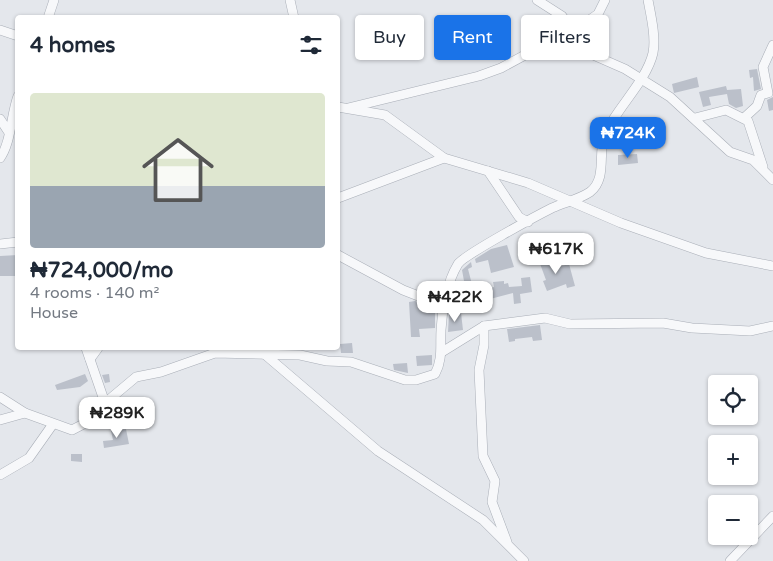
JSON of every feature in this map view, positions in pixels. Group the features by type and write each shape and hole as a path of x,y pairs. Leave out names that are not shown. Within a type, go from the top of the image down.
{"street":[{"path":"49,15 54,0"},
{"path":"290,0 293,15"},
{"path":"537,0 560,15"},
{"path":"596,15 605,0"},
{"path":"0,397 25,413 69,430 76,429 98,418 104,403 131,380 142,374 161,372 215,353 259,350 300,355 327,361 351,362 411,380 435,374 442,352 441,331 444,306 451,279 460,261 551,209 572,202 590,192 596,184 600,172 603,138 641,77 654,47 648,0"},
{"path":"0,30 15,35"},
{"path":"744,118 758,106 761,96 768,93 763,67 773,45"},
{"path":"348,108 479,76 521,57"},
{"path":"602,60 641,77 670,97 730,152 752,160 773,180"},
{"path":"0,158 6,145 15,106"},
{"path":"340,108 348,108 391,118 444,158 542,188 621,223 706,253 773,266"},
{"path":"694,118 722,110 744,118 748,121 764,170"},
{"path":"0,119 8,131"},
{"path":"340,197 444,158"},
{"path":"488,171 519,217 528,222"},
{"path":"516,229 519,217"},
{"path":"0,244 15,242"},
{"path":"340,256 403,290 444,306"},
{"path":"442,352 484,326 545,318 570,324 663,323 692,328 750,330 773,326"},
{"path":"484,326 484,345 479,370 484,456 495,481 492,502 508,545"},
{"path":"87,350 104,403"},
{"path":"90,359 97,350"},
{"path":"259,350 378,450 483,520 524,561"},
{"path":"0,420 25,413"},
{"path":"0,475 29,458 54,424"},
{"path":"730,561 773,516"}],"building":[{"path":"757,69 761,89 754,91 753,77 750,78 749,70"},
{"path":"697,77 699,87 674,93 672,84"},
{"path":"726,86 727,90 741,89 743,106 736,108 729,104 727,94 709,97 711,105 703,107 699,92"},
{"path":"773,97 773,110 769,111 767,100"},
{"path":"633,124 635,134 622,135 621,125"},
{"path":"637,154 638,163 618,165 618,155"},
{"path":"507,245 514,267 491,273 488,260 476,263 475,259 491,249"},
{"path":"15,255 15,276 0,276 0,256"},
{"path":"550,257 554,268 569,264 575,286 567,288 566,284 547,291 543,281 546,280 539,261"},
{"path":"471,262 472,267 468,269 474,292 494,287 493,282 504,281 504,284 508,283 509,287 522,286 521,278 530,277 532,292 520,294 521,303 514,304 513,293 456,308 453,294 454,289 456,283 464,281 462,270"},
{"path":"415,301 429,307 429,311 435,310 435,328 419,329 420,337 411,337 409,302"},
{"path":"461,313 463,330 448,332 449,314"},
{"path":"540,325 542,340 533,341 532,337 515,339 515,341 509,342 507,329"},
{"path":"352,343 353,353 341,353 340,344"},
{"path":"432,355 432,365 417,366 416,356"},
{"path":"407,363 408,373 394,370 393,364"},
{"path":"85,374 88,381 80,387 57,390 55,385"},
{"path":"109,374 110,382 105,383 102,375"},
{"path":"92,397 93,408 86,409 85,398"},
{"path":"113,413 114,420 101,423 106,414"},
{"path":"126,429 129,444 104,448 103,441 113,440 111,431"},
{"path":"71,454 82,454 82,462 71,461"}]}
